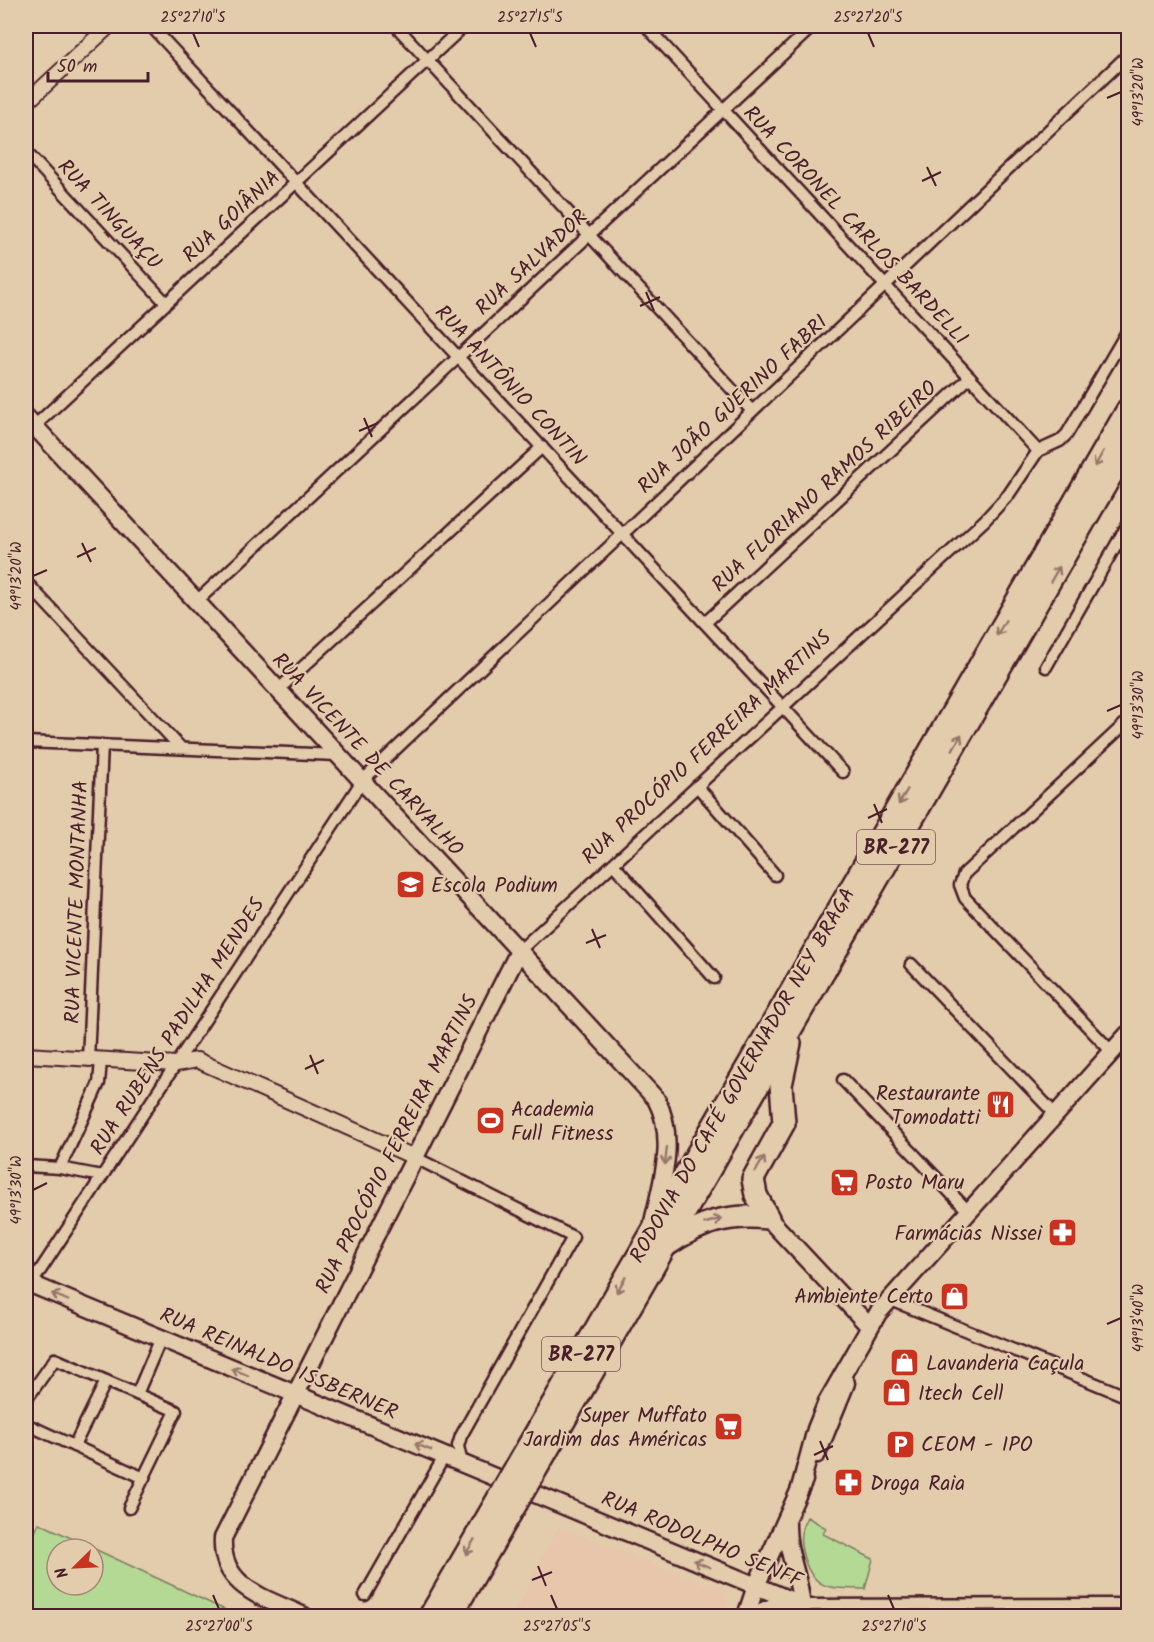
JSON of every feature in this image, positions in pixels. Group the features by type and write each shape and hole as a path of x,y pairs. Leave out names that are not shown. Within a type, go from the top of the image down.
{"highway":[{"name":"RODOVIA DO CAFÉ GOVERNADOR NEY BRAGA","path":"430,1617 515,1488 1128,409"},
{"name":"RODOVIA DO CAFÉ GOVERNADOR NEY BRAGA","path":"657,1241 795,1020 1128,446"},
{"path":"768,1218 756,1195 753,1179 784,1123 781,1085 795,1020"},
{"path":"657,1241 714,1220 748,1216 768,1218"},
{"name":"RODOVIA DO CAFÉ GOVERNADOR NEY BRAGA","path":"452,1617 515,1488"}],"main road":[{"name":"RUA VICENTE DE CARVALHO","path":"28,426 196,602 656,1099 664,1118 668,1140 661,1186 657,1241"},
{"name":"RUA PROCÓPIO FERREIRA MARTINS","path":"304,1617 243,1586 225,1566 222,1552 227,1526 519,951"},
{"path":"746,1617 756,1586 839,1405 858,1345 869,1326 889,1299 1128,1034"},
{"path":"768,1218 869,1326"},
{"name":"RUA REINALDO ISSBERNER","path":"27,1286 161,1338 515,1488"},
{"name":"RUA RODOLPHO SENFF","path":"515,1488 756,1586 802,1611"},
{"path":"755,1617 767,1608 782,1604 802,1611 800,1585 787,1544 787,1521"}],"street":[{"path":"26,103 109,26"},
{"name":"RUA ANTÔNIO CONTIN","path":"151,26 843,772"},
{"path":"396,26 752,411"},
{"name":"RUA GOIÂNIA","path":"28,426 166,303 464,26"},
{"name":"RUA CORONEL CARLOS BARDELLI","path":"646,26 1038,451"},
{"name":"RUA SALVADOR","path":"196,602 813,26"},
{"name":"RUA JOÃO GUERINO FABRI","path":"362,781 1128,55"},
{"name":"RUA TINGUAÇU","path":"26,152 166,303"},
{"name":"RUA PROCÓPIO FERREIRA MARTINS","path":"519,951 985,520 1009,494 1038,451 1060,441 1067,434 1128,330"},
{"name":"RUA FLORIANO RAMOS RIBEIRO","path":"705,623 970,376"},
{"path":"278,690 542,447"},
{"path":"1046,667 1128,524"},
{"path":"1119,540 1128,550"},
{"path":"26,582 181,748"},
{"path":"1112,1052 965,898 960,885 964,874 1128,722"},
{"path":"26,733 30,743 337,754"},
{"name":"RUA VICENTE MONTANHA","path":"60,1168 99,1083 94,1060 102,745"},
{"name":"RUA RUBENS PADILHA MENDES","path":"27,1286 362,781"},
{"path":"697,786 775,874"},
{"path":"613,864 714,978"},
{"path":"911,964 1055,1114"},
{"path":"26,1055 176,1064 187,1060 205,1063 414,1157 573,1237 461,1436 459,1446 462,1464"},
{"path":"843,1080 968,1211"},
{"path":"26,1166 60,1168 102,1176"},
{"path":"889,1299 1128,1398"},
{"path":"137,1394 161,1338"},
{"path":"26,1400 55,1359 176,1411 129,1508"},
{"path":"74,1446 106,1380"},
{"path":"26,1424 144,1478"},
{"path":"365,1594 444,1457"},
{"name":"RUA RODOLPHO SENFF","path":"802,1611 1128,1604"}],"shaded area":[{"path":"559,1527 729,1593 720,1616 513,1616"}],"green space":[{"path":"807,1517 826,1528 823,1534 873,1559 865,1589 835,1588 813,1577 804,1558 801,1542 802,1527"},
{"path":"39,1523 69,1537 45,1537 45,1597 105,1597 105,1554 238,1616 26,1616 26,1553"}],"place":[{"name":"Escola Podium","path":"410,885"},
{"name":"Restaurante Tomodatti","path":"1001,1105"},
{"name":"Academia Full Fitness","path":"490,1121"},
{"name":"Posto Maru","path":"844,1182"},
{"name":"Farmácias Nissei","path":"1063,1233"},
{"name":"Ambiente Certo","path":"954,1296"},
{"name":"Lavanderia Caçula","path":"905,1363"},
{"name":"Itech Cell","path":"897,1393"},
{"name":"Super Muffato Jardim das Américas","path":"728,1427"},
{"name":"CEOM - IPO","path":"900,1444"},
{"name":"Droga Raia","path":"849,1483"}]}
